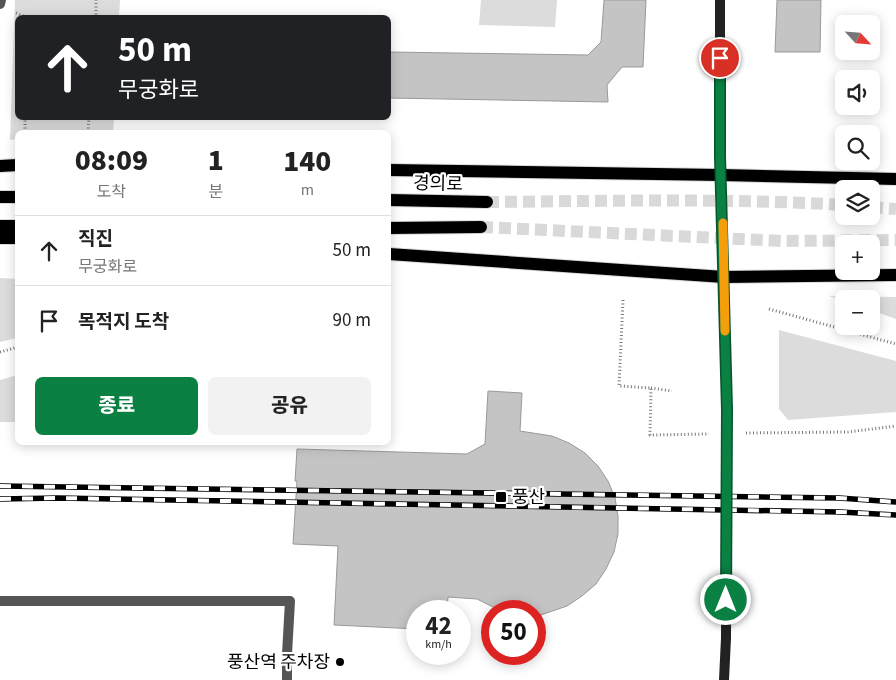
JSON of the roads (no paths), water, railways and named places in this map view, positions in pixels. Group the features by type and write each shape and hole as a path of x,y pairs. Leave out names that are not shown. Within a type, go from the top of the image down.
{"main road":[{"path":"720,0 721,175 727,409 726,638 724,680"},
{"path":"0,166 15,165"},
{"path":"391,170 896,179"},
{"path":"0,197 15,197"},
{"name":"경의로","path":"391,200 487,202"},
{"path":"0,226 15,226"},
{"path":"391,228 481,227"},
{"path":"0,238 15,238"},
{"path":"391,254 724,277 896,275"}],"street":[{"path":"0,4 1,0"},
{"path":"0,601 290,601 286,654 287,680"}],"tunnel":[{"path":"487,202 710,201 835,205"},
{"path":"880,208 896,209"},
{"path":"481,227 783,241 896,240"}],"railway":[{"path":"0,486 839,498 896,502"},
{"path":"0,499 58,498 840,512 896,515"}],"place":[{"name":"풍산","path":"501,497"},
{"name":"풍산역 주차장","path":"340,662"}]}
